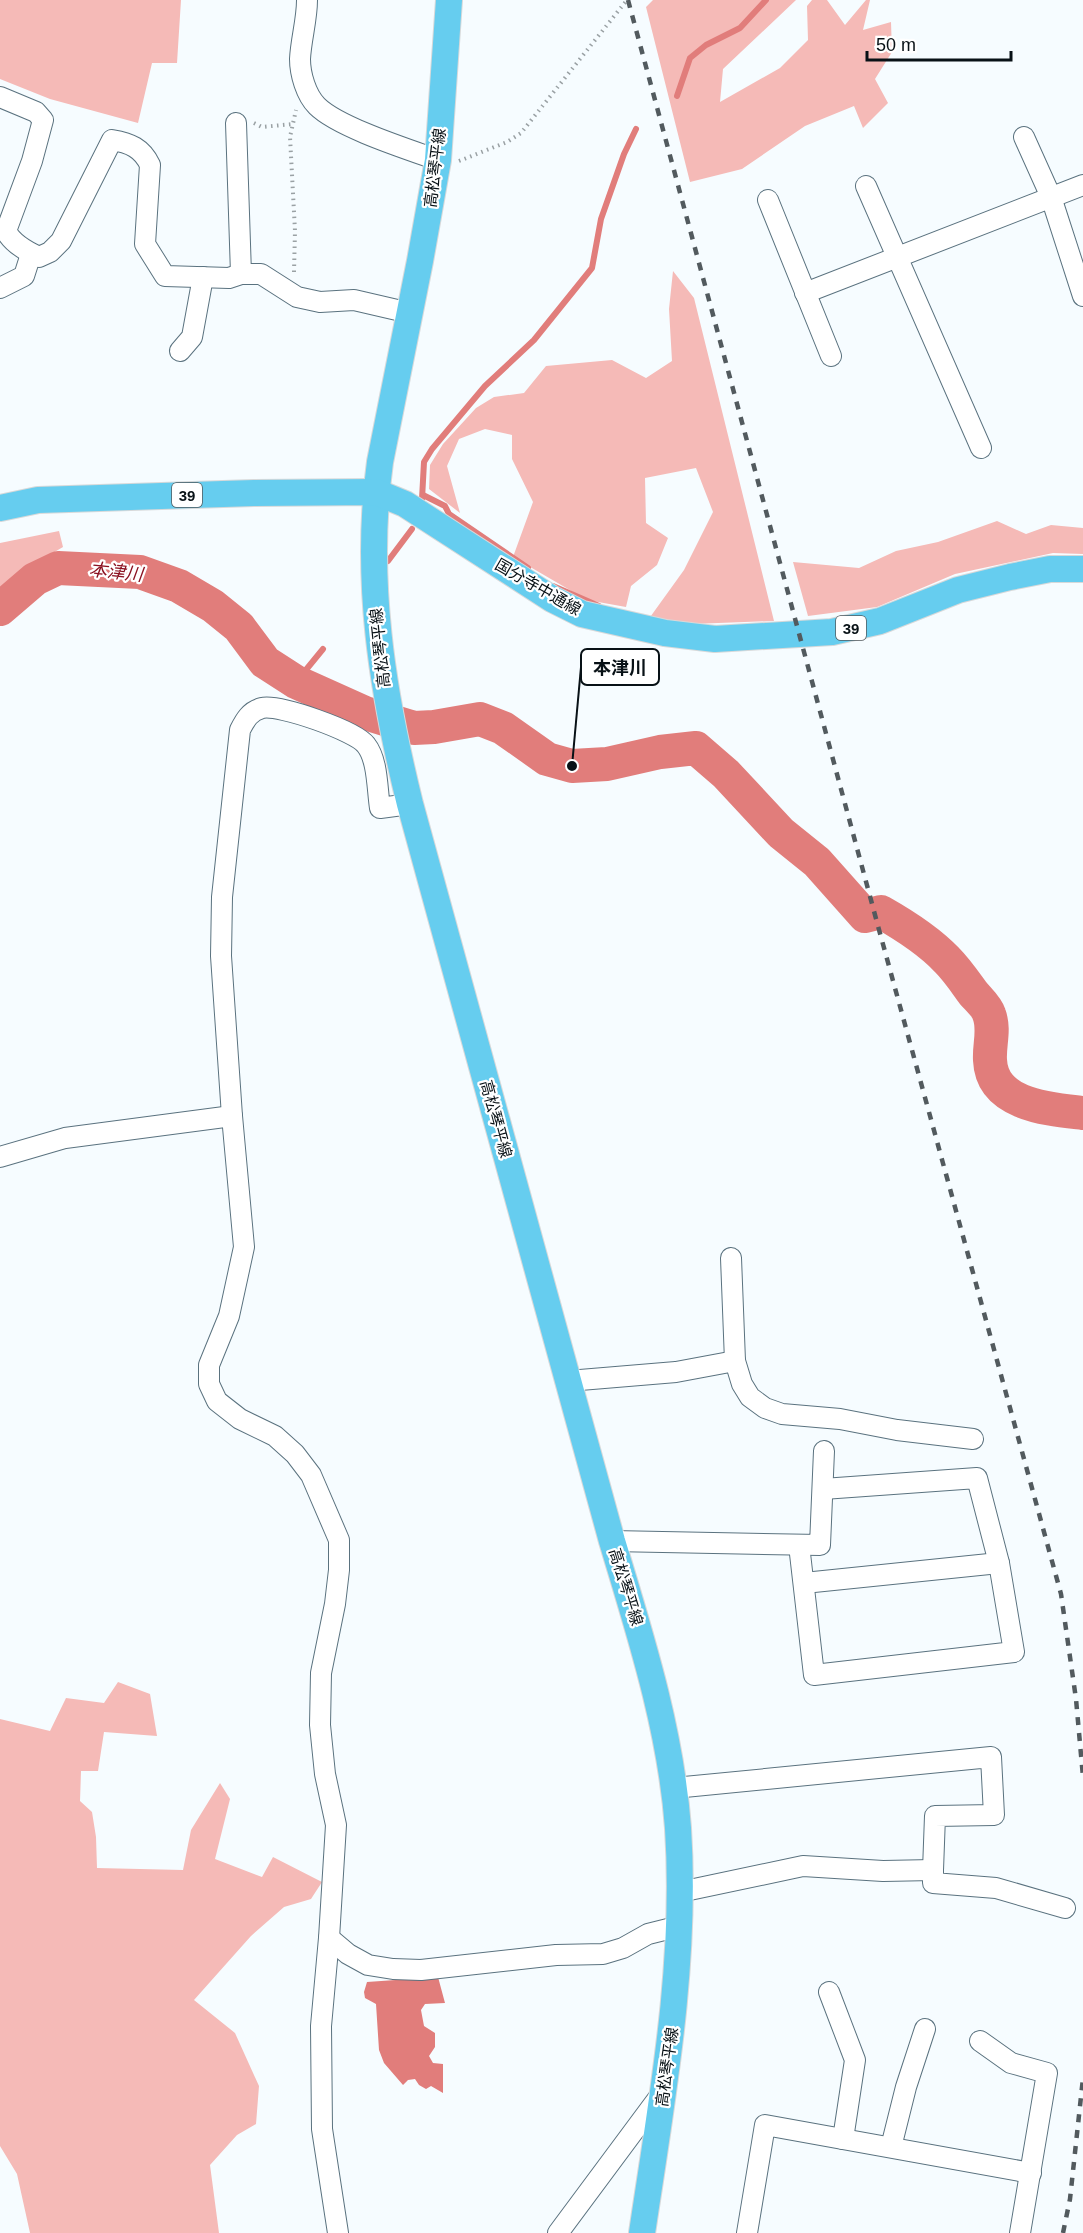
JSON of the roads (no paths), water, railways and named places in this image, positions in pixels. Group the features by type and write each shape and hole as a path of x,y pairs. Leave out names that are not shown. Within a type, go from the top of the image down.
{"main road":[{"name":"高松琴平線","path":"448,0 438,160 376,492 373,570 376,613 386,696 410,804 612,1541 639,1631 674,1788 678,1827 680,1926 673,2025 642,2233"},
{"name":"国分寺中通線","path":"0,508 38,501 255,493 376,492 405,504 552,599 582,614 641,629 715,639 832,632 879,621 958,590 1050,569 1083,569"}],"street":[{"path":"307,0 300,61 305,89 316,106 336,119 383,140 438,160"},
{"path":"0,97 36,112 43,120 32,161 6,231 9,237 31,254 39,257 50,252 61,241 112,140 130,143 145,155 150,165 145,244 165,276 229,278 241,274 261,274 297,297 320,302 354,300 410,313"},
{"path":"236,123 241,274"},
{"path":"1024,137 1051,197 1083,296"},
{"path":"805,293 1083,185"},
{"path":"866,186 981,448"},
{"path":"768,200 831,356"},
{"path":"0,288 24,276 31,254"},
{"path":"180,351 192,336 203,277"},
{"path":"338,2233 322,2129 321,2026 336,1825 325,1774 320,1725 320,1683 335,1604 339,1570 339,1540 311,1475 295,1454 275,1436 240,1419 217,1401 208,1384 209,1365 229,1316 244,1247 221,956 222,897 240,730 248,716 262,708 279,708 355,735 366,744 373,756 380,808 410,804"},
{"path":"0,1157 64,1138 232,1116"},
{"path":"730,1258 735,1361 741,1384 750,1397 765,1408 782,1414 840,1419 897,1430 973,1439"},
{"path":"568,1381 676,1372 735,1361"},
{"path":"612,1541 820,1545 824,1451"},
{"path":"799,1545 814,1675 1014,1652 999,1563 977,1478 822,1489"},
{"path":"804,1583 999,1563"},
{"path":"674,1788 991,1757 994,1815 935,1816 933,1883 996,1888 1065,1908"},
{"path":"680,1892 803,1866 883,1871 933,1870"},
{"path":"329,1938 348,1954 368,1965 393,1970 421,1970 556,1955 603,1954 623,1948 648,1934 680,1926"},
{"path":"829,1992 855,2060 843,2139"},
{"path":"891,2147 906,2087 925,2030"},
{"path":"980,2041 1011,2063 1047,2073 1020,2233"},
{"path":"558,2233 663,2092"},
{"path":"747,2233 765,2125 1030,2173"}],"waterway":[{"path":"677,96 690,58 706,45 740,28 766,0"},
{"path":"422,499 424,462 432,449 485,386 534,340 592,268 601,219 624,154 636,129"},
{"path":"423,495 445,506 449,514 528,568"},
{"path":"388,561 412,529"},
{"name":"本津川","path":"0,609 35,579 58,568 140,572 179,586 213,606 239,627 265,662 296,682 365,713 414,728 480,719 503,728 547,759 572,766 607,764 660,752 696,748 726,774 781,833 817,862 865,916 881,912 924,940 951,964 988,1011 992,1026 990,1060 993,1075 1000,1087 1024,1102 1083,1113"},
{"path":"553,586 599,606"},
{"path":"296,682 323,649"}],"railway":[{"path":"628,0 1061,1594 1076,1699 1083,1777"},
{"path":"1063,2233 1070,2199 1083,2078"}],"place":[{"name":"本津川","path":"572,766"}]}
